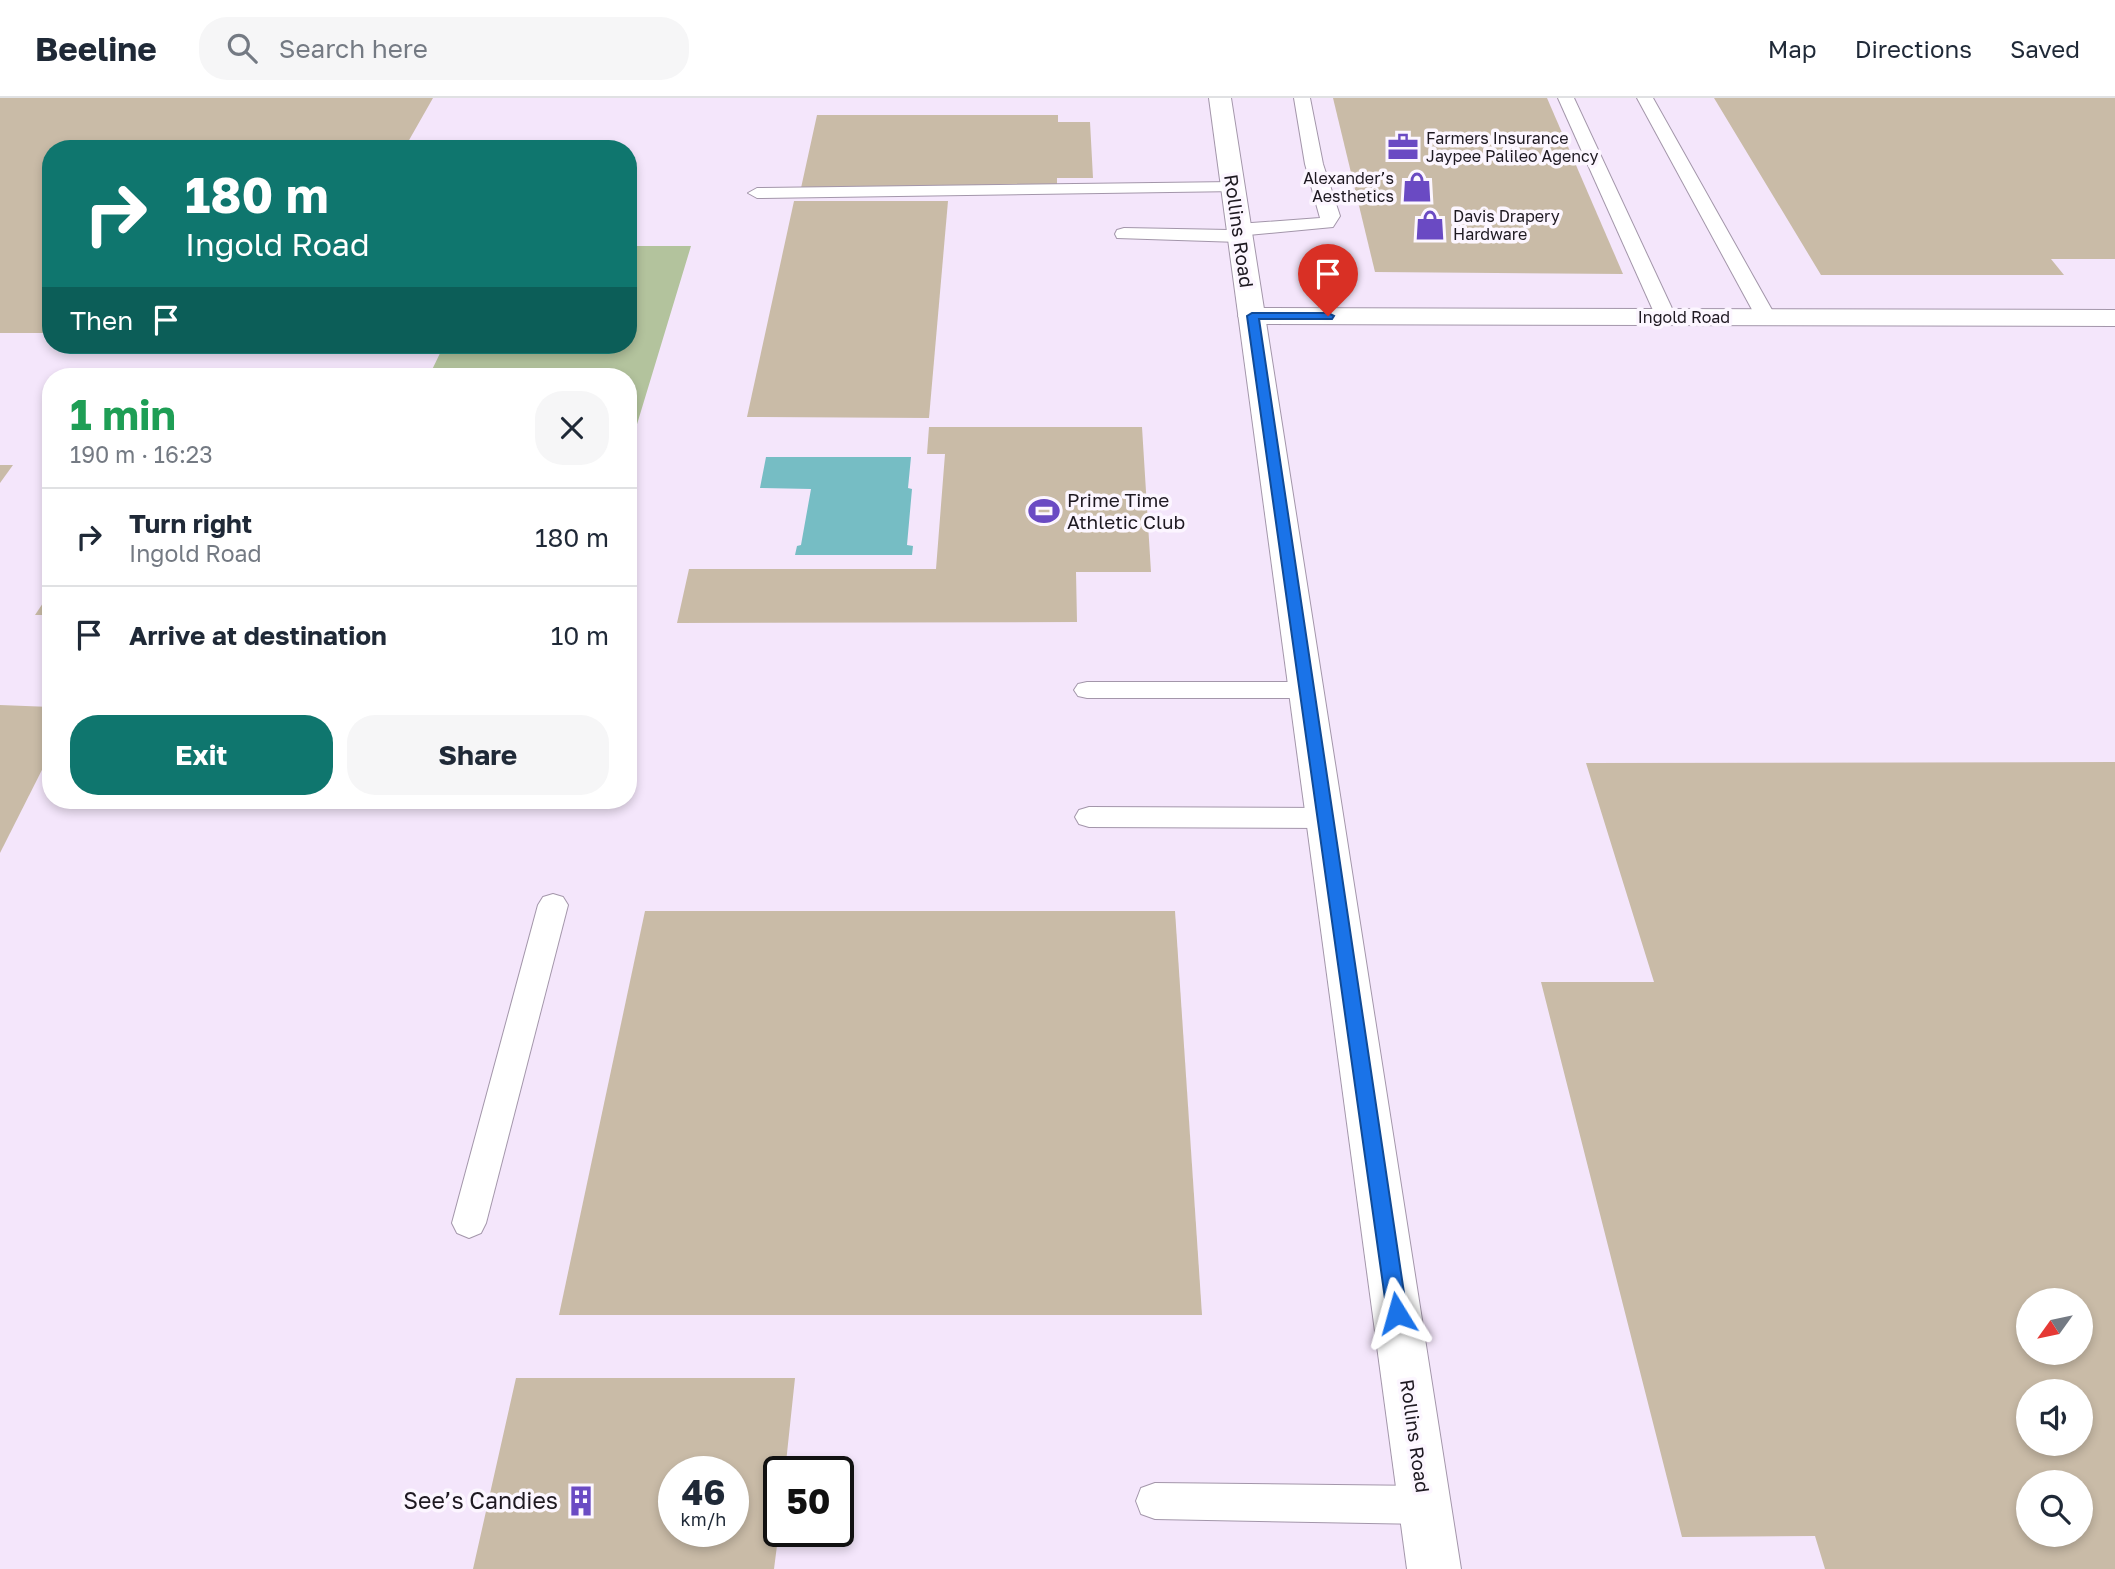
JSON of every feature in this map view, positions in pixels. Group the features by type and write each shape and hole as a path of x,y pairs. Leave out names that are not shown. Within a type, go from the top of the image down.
{"main road":[{"name":"Rollins Road","path":"1220,98 1434,1569"},
{"name":"Ingold Road","path":"1252,316 2115,318"}],"lane":[{"path":"1124,234 1238,233 1326,223 1331,216 1314,164 1302,98"},
{"path":"1566,98 1666,317"},
{"path":"1645,98 1766,317"},
{"path":"757,194 1233,187"},
{"path":"1087,690 1306,690"},
{"path":"1089,817 1325,818"},
{"path":"469,1223 553,905"},
{"path":"1155,1501 1425,1505"}],"shaded area":[{"path":"637,246 691,246 637,424 637,368 433,368 440,354 637,354"},
{"path":"766,457 911,457 908,488 912,489 907,545 913,546 912,555 795,555 797,546 801,545 811,489 760,488"}],"building":[{"path":"0,98 433,98 409,140 42,140 42,333 0,333"},
{"path":"1333,98 1547,98 1623,274 1375,272"},
{"path":"1714,98 2115,98 2115,259 2051,259 2064,275 1821,275"},
{"path":"817,115 1058,115 1058,122 1090,122 1093,178 1057,178 1057,188 801,188"},
{"path":"794,201 948,201 929,418 747,417"},
{"name":"Prime Time Athletic Club","path":"929,427 1142,427 1151,572 1076,572 1077,622 677,623 689,569 936,569 945,454 927,454"},
{"path":"0,465 13,465 0,483"},
{"path":"42,604 42,615 35,615"},
{"path":"0,705 42,707 42,770 0,853"},
{"path":"2115,762 2115,1569 1825,1569 1815,1536 1682,1537 1541,982 1654,982 1586,763"},
{"path":"645,911 1175,911 1202,1315 559,1315"},
{"name":"See’s Candies","path":"516,1378 795,1378 787,1456 763,1456 763,1547 777,1547 774,1569 473,1569"}],"place":[{"name":"Farmers Insurance Jaypee Palileo Agency","path":"1403,147"},
{"name":"Alexander’s Aesthetics","path":"1417,187"},
{"name":"Davis Drapery Hardware","path":"1430,225"},
{"name":"Prime Time Athletic Club","path":"1044,511"},
{"name":"See’s Candies","path":"581,1501"}],"route":[{"path":"1328,316 1252,316 1397,1313"}]}
